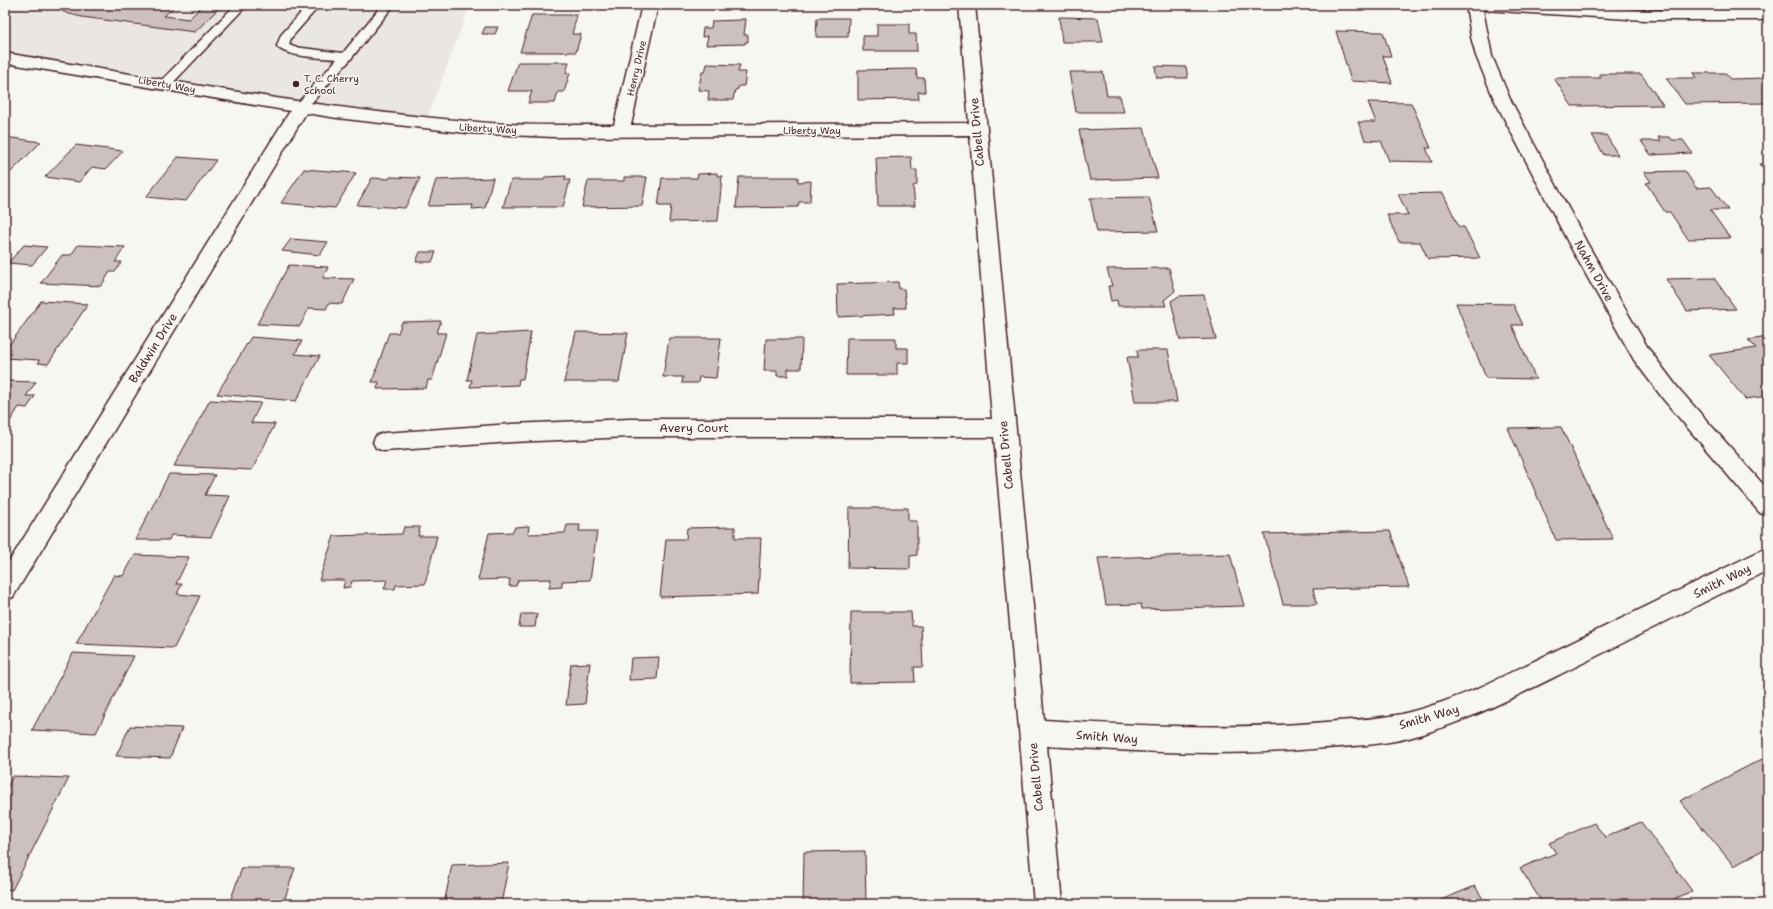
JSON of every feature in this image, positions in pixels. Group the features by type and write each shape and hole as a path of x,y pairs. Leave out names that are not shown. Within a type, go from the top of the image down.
{"street":[{"name":"Henry Drive","path":"621,131 650,5"},
{"name":"Cabell Drive","path":"967,5 1048,904"},
{"path":"1475,5 1645,15 1768,15"},
{"name":"Nahm Drive","path":"1475,5 1479,37 1484,56 1502,99 1579,246 1641,354 1671,394 1768,506"},
{"name":"Liberty Way","path":"12,59 380,119 467,127 552,131 977,129"},
{"path":"5,74 12,59"},
{"name":"Baldwin Drive","path":"5,589 301,107"},
{"name":"Avery Court","path":"384,442 512,433 617,428 1004,428"},
{"name":"Smith Way","path":"1032,732 1147,740 1265,739 1310,737 1407,726 1451,712 1494,694 1768,558"}],"lane":[{"path":"165,84 241,5"},
{"path":"314,5 285,37 283,46 291,50 346,57"},
{"path":"301,107 346,57 388,5"}],"shaded area":[{"name":"T. C. Cherry School","path":"5,5 470,5 425,124 5,60"}],"building":[{"path":"51,5 176,5 164,16 189,19 203,5 222,5 195,32 82,17 66,13"},
{"path":"543,5 589,5 589,7 542,8"},
{"path":"858,5 909,5 909,6"},
{"path":"532,15 577,15 572,34 581,34 576,52 520,52"},
{"path":"1059,17 1098,18 1103,42 1062,42"},
{"path":"817,18 849,18 848,37 816,37"},
{"path":"746,19 744,35 748,35 748,42 745,42 745,44 706,45 708,36 702,37 703,28 711,28 712,21"},
{"path":"877,24 909,24 909,34 916,34 917,51 863,51 863,36 877,36"},
{"path":"485,27 498,27 495,34 482,34"},
{"path":"1336,31 1383,32 1391,56 1383,56 1392,83 1351,81"},
{"path":"518,62 569,62 566,73 570,73 564,92 558,92 555,103 528,103 532,91 508,91"},
{"path":"707,64 740,65 738,72 746,72 744,86 739,86 738,89 735,90 733,100 708,100 709,91 698,90 702,72 705,72"},
{"path":"1155,66 1186,67 1188,78 1157,78"},
{"path":"916,69 917,78 924,78 925,92 918,92 919,99 858,100 858,70"},
{"path":"1069,72 1103,72 1107,96 1120,96 1124,112 1076,112"},
{"path":"1693,73 1725,73 1730,79 1765,78 1768,82 1768,103 1685,104 1666,78 1696,78"},
{"path":"1599,74 1641,74 1663,105 1572,106 1554,78 1601,78"},
{"path":"1368,102 1411,103 1431,148 1426,148 1432,162 1389,161 1381,141 1365,140 1358,122 1376,122"},
{"path":"1144,128 1158,178 1090,180 1079,130"},
{"path":"1592,135 1606,135 1618,155 1604,155"},
{"path":"5,137 41,142 10,173 5,173"},
{"path":"1658,137 1670,137 1672,140 1683,140 1692,153 1651,155 1641,141 1661,141"},
{"path":"76,145 123,151 106,169 92,167 79,182 45,177"},
{"path":"178,157 216,160 186,201 146,197"},
{"path":"911,157 912,170 917,170 917,185 913,186 915,206 878,206 876,158"},
{"path":"1760,164 1768,164 1768,175"},
{"path":"304,169 356,173 335,208 281,203"},
{"path":"1685,171 1696,188 1711,187 1728,210 1710,210 1730,238 1688,239 1670,212 1665,212 1646,183 1651,182 1644,172"},
{"path":"717,173 717,176 722,176 718,221 669,222 671,206 658,206 662,178 697,178 698,174"},
{"path":"566,176 565,180 570,180 563,207 503,207 511,180 544,180 545,177"},
{"path":"390,177 420,178 405,208 357,205 372,178 389,179"},
{"path":"624,177 647,177 642,206 582,207 588,181 624,181"},
{"path":"739,177 798,177 798,182 811,181 810,202 799,202 798,207 736,208"},
{"path":"493,178 485,208 472,209 473,205 428,206 436,180"},
{"path":"1443,193 1459,227 1464,227 1480,258 1428,259 1420,242 1399,242 1387,215 1408,215 1398,194"},
{"path":"1149,197 1158,231 1097,232 1090,198"},
{"path":"291,239 328,242 320,255 282,251"},
{"path":"24,245 47,247 32,265 8,263"},
{"path":"78,245 125,247 115,262 122,262 115,272 110,272 101,286 41,283 62,255 71,255"},
{"path":"420,252 436,252 432,262 416,262"},
{"path":"289,265 328,267 323,278 354,279 342,304 329,303 326,309 309,308 300,326 257,324"},
{"path":"1169,268 1175,291 1164,300 1166,306 1118,306 1117,300 1111,301 1108,286 1112,286 1107,269"},
{"path":"1714,278 1736,309 1687,311 1666,279"},
{"path":"898,282 899,289 904,289 906,308 894,308 895,314 838,317 837,284"},
{"path":"1204,295 1216,339 1180,340 1171,301 1179,296"},
{"path":"41,301 88,304 48,364 38,363 39,360 5,358 5,351"},
{"path":"1456,303 1513,304 1523,325 1512,325 1536,379 1486,378"},
{"path":"441,321 437,333 446,333 432,380 428,380 426,388 377,389 379,382 372,382 389,333 398,333 402,322"},
{"path":"531,332 523,379 519,379 518,385 470,387 472,380 467,380 477,335"},
{"path":"576,332 628,333 619,382 564,382"},
{"path":"251,337 302,341 295,354 320,356 296,401 217,394"},
{"path":"1768,337 1768,396 1745,399 1709,355 1756,348 1748,340"},
{"path":"669,338 721,338 716,378 699,377 698,383 682,383 683,377 663,377"},
{"path":"847,338 896,338 896,348 908,348 908,363 897,363 897,375 846,375"},
{"path":"766,339 802,339 801,369 788,369 788,376 777,376 777,371 764,371"},
{"path":"1137,350 1168,350 1177,402 1135,402 1127,357 1138,357"},
{"path":"5,381 36,382 26,396 35,396 27,408 19,407 5,429"},
{"path":"210,400 261,403 251,423 275,424 252,470 174,466"},
{"path":"1561,427 1613,539 1556,540 1508,428"},
{"path":"169,474 215,475 205,495 230,496 211,537 171,535 169,540 135,540"},
{"path":"849,508 908,508 908,521 917,521 917,555 910,556 910,569 848,568"},
{"path":"567,525 580,525 579,531 597,531 590,580 562,581 562,587 549,588 551,579 518,580 516,586 509,586 510,579 478,580 489,533 513,532 515,527 529,526 528,534 565,533"},
{"path":"404,527 420,527 418,536 437,536 425,584 396,585 395,589 384,589 387,580 352,581 350,587 343,588 345,580 319,580 334,536 402,534"},
{"path":"735,527 735,538 761,538 758,594 660,597 666,539 686,539 687,528"},
{"path":"1390,531 1409,587 1313,589 1317,604 1283,604 1264,534"},
{"path":"1230,554 1244,606 1142,609 1141,604 1106,605 1098,558"},
{"path":"135,555 189,557 176,584 182,584 177,594 200,596 174,648 76,644 114,575 123,576"},
{"path":"851,612 911,612 912,626 921,626 923,667 914,667 915,682 850,683"},
{"path":"521,614 537,614 535,627 519,627"},
{"path":"73,653 134,656 96,733 32,730"},
{"path":"659,657 657,679 629,680 631,658"},
{"path":"590,663 585,704 566,705 571,664"},
{"path":"130,726 182,728 170,758 116,756"},
{"path":"1768,756 1768,847 1734,866 1680,801"},
{"path":"13,776 69,778 12,890 5,889 5,791"},
{"path":"1641,822 1692,891 1663,904 1543,904 1520,868 1556,853 1549,843 1594,823 1605,837"},
{"path":"865,851 866,904 803,904 804,852"},
{"path":"509,863 501,904 444,904 452,865"},
{"path":"242,868 295,868 283,904 229,904"},
{"path":"1475,886 1486,904 1431,904"}],"place":[{"name":"T. C. Cherry School","path":"296,84"}]}
